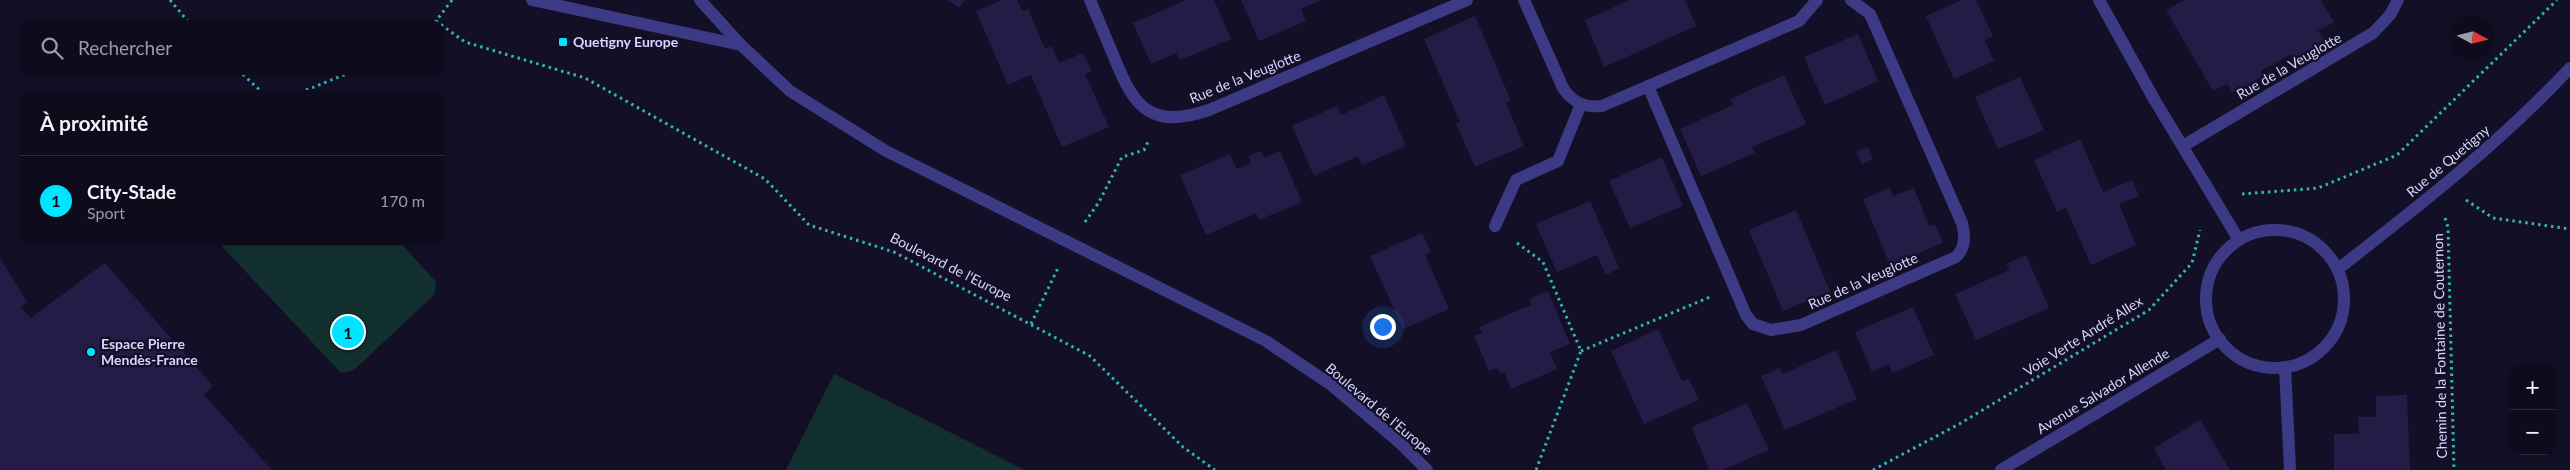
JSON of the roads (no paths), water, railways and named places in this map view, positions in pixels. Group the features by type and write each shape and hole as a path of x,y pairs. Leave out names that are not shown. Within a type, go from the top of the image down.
{"street":[{"path":"532,0 741,45"},
{"name":"Boulevard de l'Europe","path":"700,0 741,45 790,92 886,150 1266,342 1330,384 1400,443 1427,470"},
{"name":"Rue de la Veuglotte","path":"1090,0 1132,97 1150,112 1160,115 1184,116 1209,110 1467,0"},
{"path":"1524,0 1563,88 1570,98 1591,107 1602,106 1799,21 1817,0"},
{"name":"Rue de la Veuglotte","path":"1648,86 1746,315 1752,324 1771,330 1801,325 1956,257 1962,251 1965,242 1962,223 1870,14 1851,0"},
{"path":"2099,0 2239,240"},
{"name":"Rue de la Veuglotte","path":"2183,146 2374,34 2390,15 2398,0"},
{"name":"Rue de Quetigny","path":"2338,269 2434,195 2540,100 2570,68"},
{"path":"1495,226 1516,180 1558,161 1581,104"},
{"path":"2284,229 2306,236 2325,250 2338,269 2344,290 2343,312 2335,333 2321,350 2303,362 2285,367 2262,367 2242,359 2226,347 2213,330 2207,310 2207,290 2212,270 2222,253 2239,240 2260,231 2284,229"},
{"name":"Avenue Salvador Allende","path":"2001,470 2220,339"},
{"path":"2285,367 2290,470"}],"place":[{"name":"Quetigny Europe","path":"563,42"},
{"name":"City-Stade","path":"348,332"},
{"name":"Espace Pierre Mendès-France","path":"91,352"}]}
